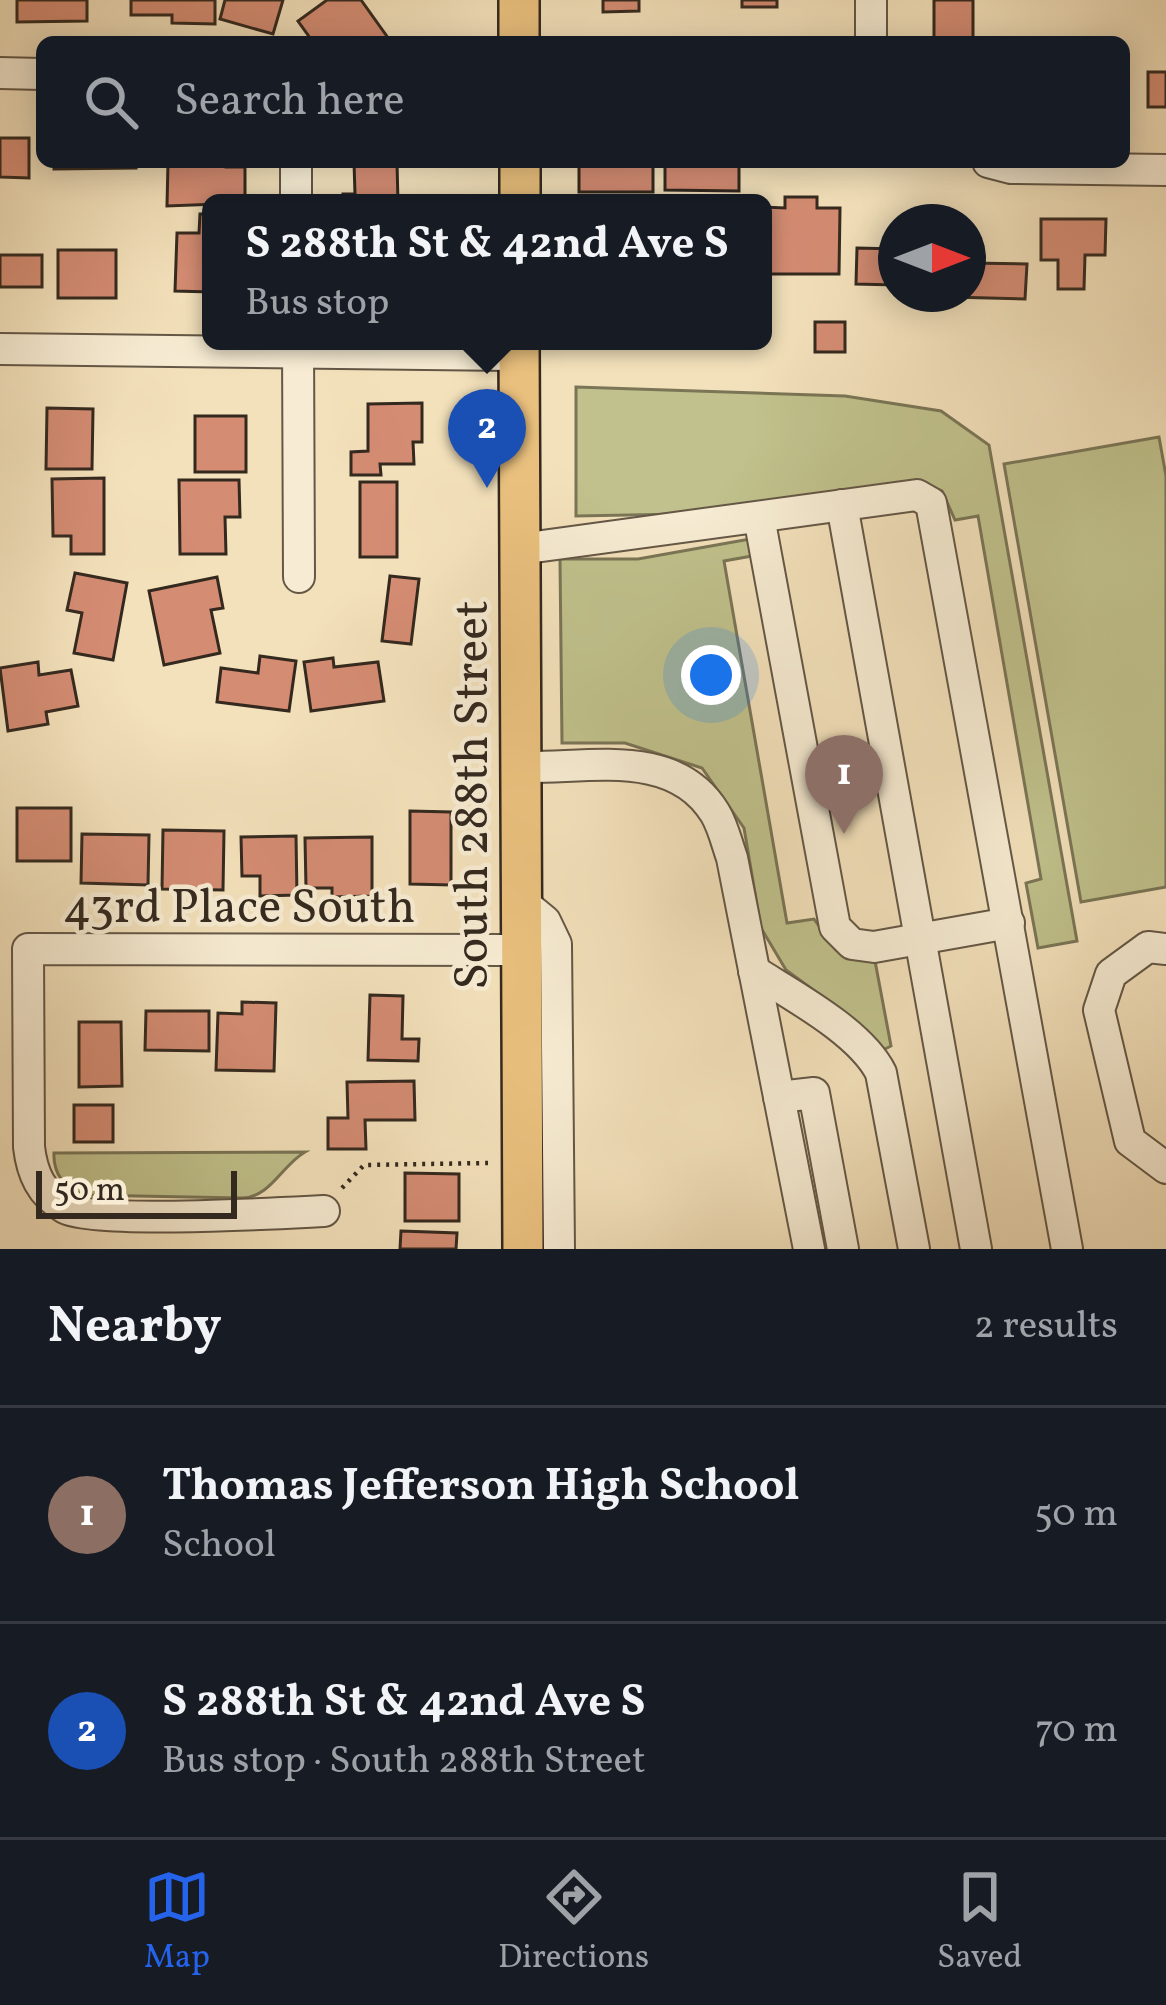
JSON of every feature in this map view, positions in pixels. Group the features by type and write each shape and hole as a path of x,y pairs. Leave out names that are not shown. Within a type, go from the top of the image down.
{"main road":[{"path":"518,0 519,36"},
{"name":"South 288th Street","path":"519,350 523,1249"}],"street":[{"path":"871,0 871,36"},
{"path":"0,73 36,74"},
{"path":"1011,168 1166,170"},
{"path":"0,349 202,348"},
{"path":"298,350 299,577"},
{"path":"520,549 917,495 932,503 1067,1249"},
{"path":"842,505 976,1249"},
{"path":"759,517 835,927 852,944 874,947 1009,923"},
{"path":"520,767 661,768 683,779 715,813 732,859 808,1249"},
{"path":"521,902 545,921 556,944 559,1249"},
{"path":"1166,949 1148,947 1111,974 1099,1010 1130,1141 1166,1168"},
{"name":"43rd Place South","path":"324,1210 202,1215 69,1210 40,1185 32,1171 29,1147 28,949 521,950"},
{"path":"754,971 823,1016 872,1056 880,1073 914,1249"},
{"path":"779,1097 814,1093 842,1249"}],"path":[{"path":"324,1210 364,1165 494,1162"}],"green space":[{"path":"576,387 845,396 941,411 989,445 1077,941 1038,948 1026,883 1041,879 978,516 955,520 942,491 918,482 737,513 576,516"},
{"path":"1159,437 1166,476 1166,887 1081,902 1004,464"},
{"path":"750,539 752,556 724,561 787,923 814,919 836,950 875,961 891,1046 881,1051 856,1021 786,970 761,928 744,828 702,768 625,743 562,743 560,559 638,559"},
{"path":"305,1152 268,1187 242,1198 84,1195 62,1180 54,1153"}],"building":[{"path":"17,0 87,0 87,21 17,22"},
{"path":"131,0 215,0 215,24 172,23 172,15 131,15"},
{"path":"225,0 283,0 273,34 220,19"},
{"path":"327,0 361,0 387,36 309,36 298,21"},
{"path":"603,0 639,0 639,11 603,12"},
{"path":"742,0 777,0 777,7 742,7"},
{"path":"934,0 973,0 973,36 934,36"},
{"path":"1148,72 1166,72 1166,107 1148,107"},
{"path":"0,138 29,138 29,178 0,177"},
{"path":"168,168 245,168 245,194 202,194 202,205 167,206"},
{"path":"354,168 397,168 398,194 355,194"},
{"path":"579,168 653,168 653,192 579,192"},
{"path":"665,168 739,168 739,191 665,190"},
{"path":"785,197 817,197 817,208 840,208 839,274 772,274 772,207 785,208"},
{"path":"202,214 202,292 175,291 177,233 199,233"},
{"path":"1041,219 1106,219 1105,255 1085,255 1084,289 1058,289 1058,260 1041,260"},
{"path":"857,248 878,249 878,285 856,284"},
{"path":"58,250 116,250 116,298 58,298"},
{"path":"0,255 42,255 42,287 0,287"},
{"path":"986,263 1027,264 1025,299 986,298"},
{"path":"815,322 845,322 845,352 815,352"},
{"path":"422,403 422,442 413,442 414,464 380,464 381,475 351,475 351,452 368,451 368,404"},
{"path":"47,408 93,409 92,469 46,469"},
{"path":"195,416 246,416 246,472 195,472"},
{"path":"104,478 104,554 71,554 71,536 53,536 52,479"},
{"path":"179,480 239,480 240,517 225,517 226,554 180,554"},
{"path":"360,482 397,482 397,557 360,557"},
{"path":"75,573 127,583 113,660 74,653 82,613 67,610"},
{"path":"390,576 419,579 411,644 382,641"},
{"path":"217,577 223,608 211,610 220,653 164,665 149,591"},
{"path":"260,656 296,661 289,711 217,702 221,668 258,673"},
{"path":"333,658 334,667 378,662 384,701 311,711 304,662"},
{"path":"38,662 39,675 71,670 78,706 46,712 48,724 8,731 0,668"},
{"path":"17,808 71,808 71,861 17,861"},
{"path":"410,811 451,812 451,885 410,884"},
{"path":"163,830 224,831 223,890 162,889"},
{"path":"82,834 149,835 148,885 81,883"},
{"path":"296,836 297,895 260,896 260,876 242,876 241,837"},
{"path":"372,837 372,896 332,897 332,888 306,888 305,838"},
{"path":"370,995 403,996 402,1039 419,1039 418,1061 368,1060"},
{"path":"242,1002 276,1003 274,1071 216,1070 218,1013 242,1014"},
{"path":"146,1011 209,1011 209,1051 145,1050"},
{"path":"79,1022 121,1022 122,1086 79,1087"},
{"path":"414,1081 415,1120 365,1120 366,1149 328,1149 328,1118 348,1118 347,1082"},
{"path":"74,1105 113,1105 113,1142 74,1142"},
{"path":"405,1173 459,1174 459,1221 405,1221"},
{"path":"401,1231 457,1233 456,1249 400,1249"}],"place":[{"name":"S 288th St & 42nd Ave S","path":"487,488"},
{"name":"Thomas Jefferson High School","path":"844,834"}]}
